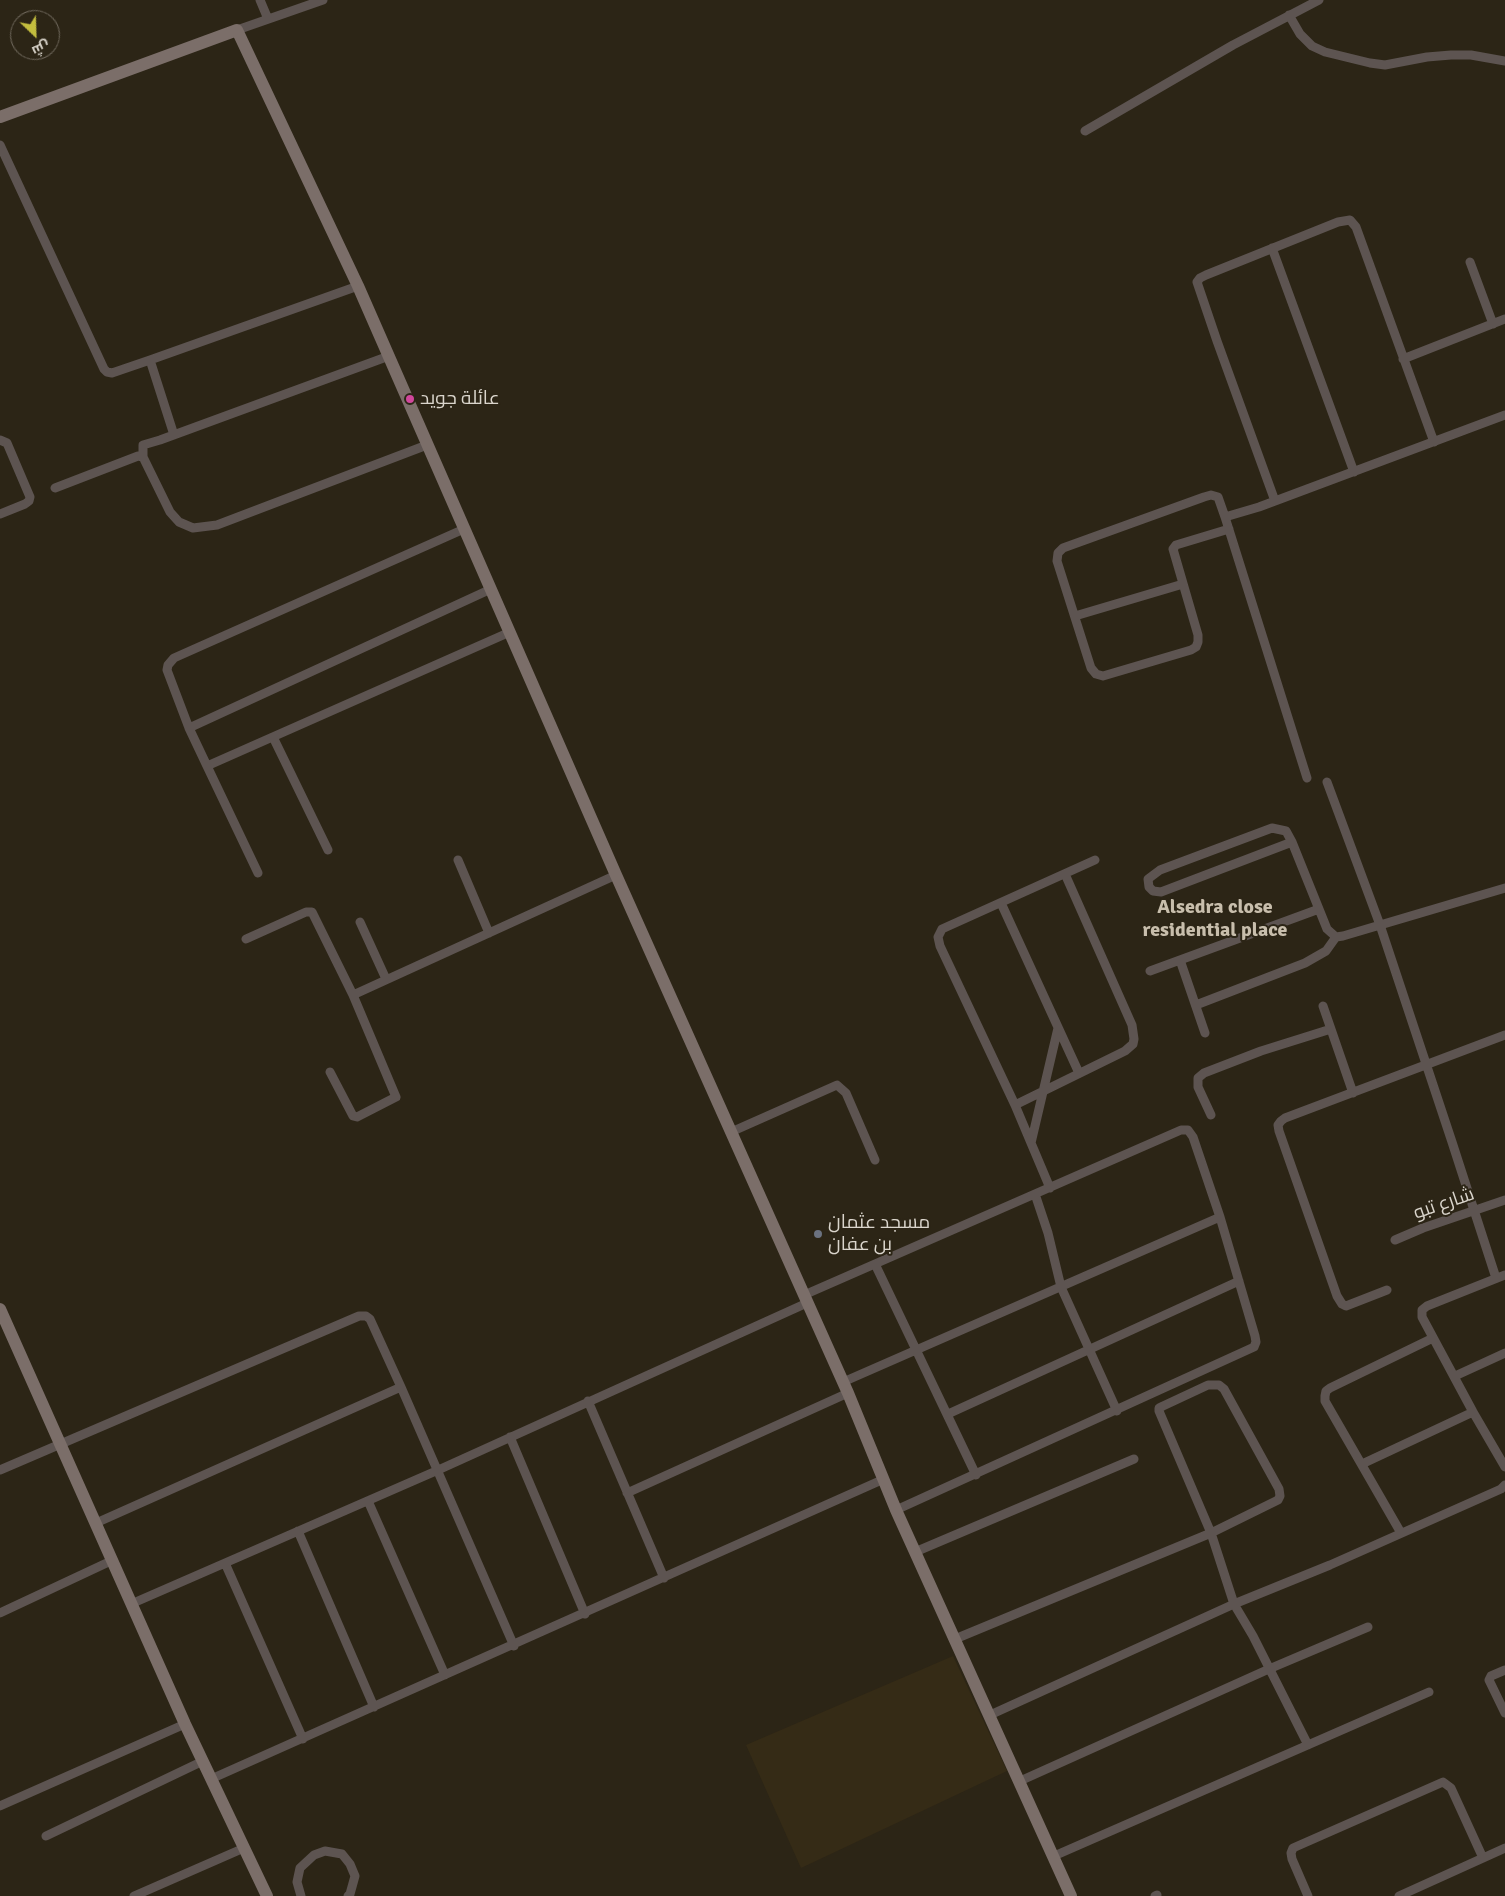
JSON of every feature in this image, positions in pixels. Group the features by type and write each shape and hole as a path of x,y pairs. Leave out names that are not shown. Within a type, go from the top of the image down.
{"street":[{"path":"260,0 268,19"},
{"path":"0,117 324,0"},
{"path":"1085,131 1233,45 1319,0"},
{"path":"1289,15 1300,34 1312,46 1325,52 1373,64 1385,65 1427,57 1471,54 1505,61"},
{"path":"237,30 358,286 616,876 845,1387 896,1510 1071,1896"},
{"path":"0,145 104,369 112,373 358,286"},
{"path":"1275,501 1197,282 1206,275 1338,222 1348,220 1352,222 1367,255 1434,442"},
{"path":"1272,248 1354,472"},
{"path":"1470,262 1493,324"},
{"path":"1403,359 1505,319"},
{"path":"388,356 143,445 143,456 170,512 179,522 193,528 217,525 428,445"},
{"path":"150,360 174,435"},
{"path":"1226,517 1275,501 1505,415"},
{"path":"0,440 7,443 30,496 25,504 0,514"},
{"path":"55,488 138,456 143,456"},
{"path":"1229,529 1174,546 1173,551 1198,642 1194,649 1103,676 1096,674 1091,668 1057,561 1060,550 1215,495 1219,499 1226,517 1307,778"},
{"path":"258,873 189,728 168,676 168,665 174,658 464,529"},
{"path":"1075,616 1182,584"},
{"path":"189,728 491,590"},
{"path":"207,766 510,632"},
{"path":"273,737 328,850"},
{"path":"1327,782 1380,925 1496,1278"},
{"path":"1292,842 1161,892 1154,891 1149,886 1148,879 1160,870 1272,828 1286,831 1292,842 1329,932 1336,937"},
{"path":"458,860 489,933"},
{"path":"1050,1188 1015,1105 940,946 938,937 942,929 1096,860"},
{"path":"1015,1105 1130,1048 1132,1044 1134,1033 1132,1025 1065,874"},
{"path":"352,995 616,876"},
{"path":"1196,1005 1305,963 1326,951 1336,937 1505,888"},
{"path":"1001,903 1078,1073"},
{"path":"1150,971 1319,909"},
{"path":"246,939 306,912 312,912 352,995 396,1097 354,1117 330,1072"},
{"path":"360,922 386,979"},
{"path":"1180,960 1205,1033"},
{"path":"1323,1006 1353,1093"},
{"path":"1031,1143 1058,1028"},
{"path":"1211,1115 1198,1087 1198,1078 1204,1073 1261,1051 1331,1029"},
{"path":"1387,1290 1346,1306 1342,1304 1337,1296 1278,1125 1285,1118 1505,1035"},
{"path":"731,1132 837,1086 846,1093 876,1160"},
{"path":"131,1604 436,1471 806,1299 875,1264 1180,1130 1188,1130 1193,1137 1220,1217 1255,1336 1256,1342 1254,1347 896,1510"},
{"path":"1035,1194 1048,1234 1061,1287 1117,1411"},
{"name":"شارع تبو","path":"1395,1240 1505,1200"},
{"path":"627,1493 918,1351 1220,1217"},
{"path":"875,1264 976,1475"},
{"path":"1505,1275 1427,1306 1422,1310 1422,1317 1433,1338 1505,1467"},
{"path":"948,1414 1239,1281"},
{"path":"0,1309 185,1724 267,1896"},
{"path":"0,1470 363,1315 370,1319 514,1646"},
{"path":"1401,1533 1325,1401 1326,1391 1433,1338"},
{"path":"1454,1376 1505,1353"},
{"path":"955,1639 1211,1533 1278,1500 1280,1492 1224,1389 1219,1385 1213,1384 1162,1406 1159,1408 1159,1411 1211,1533 1234,1604 1308,1745"},
{"path":"96,1523 401,1387"},
{"path":"588,1401 664,1578"},
{"path":"1362,1464 1473,1412"},
{"path":"510,1437 585,1614"},
{"path":"915,1552 1134,1460"},
{"path":"211,1779 514,1646 884,1479"},
{"path":"990,1715 1234,1604 1502,1489 1505,1485"},
{"path":"368,1501 445,1675"},
{"path":"298,1531 374,1707"},
{"path":"0,1613 113,1560"},
{"path":"225,1563 303,1738"},
{"path":"1020,1781 1269,1668 1368,1628"},
{"path":"1505,1670 1491,1676 1489,1680 1505,1713"},
{"path":"1054,1856 1429,1692"},
{"path":"0,1806 185,1724"},
{"path":"46,1836 203,1761"},
{"path":"1308,1896 1292,1859 1291,1853 1293,1848 1443,1782 1451,1788 1483,1858"},
{"path":"134,1896 244,1848"},
{"path":"1399,1896 1505,1848"},
{"path":"302,1896 296,1882 300,1868 314,1854 325,1851 342,1854 350,1864 355,1876 348,1896"}],"shaded area":[{"path":"953,1656 1007,1771 801,1868 746,1745"}],"place":[{"name":"عائلة جويد","path":"410,399"},
{"name":"مسجد عثمان بن عفان","path":"818,1234"}],"district":[{"name":"Alsedra close residential place","path":"1215,920"}]}
